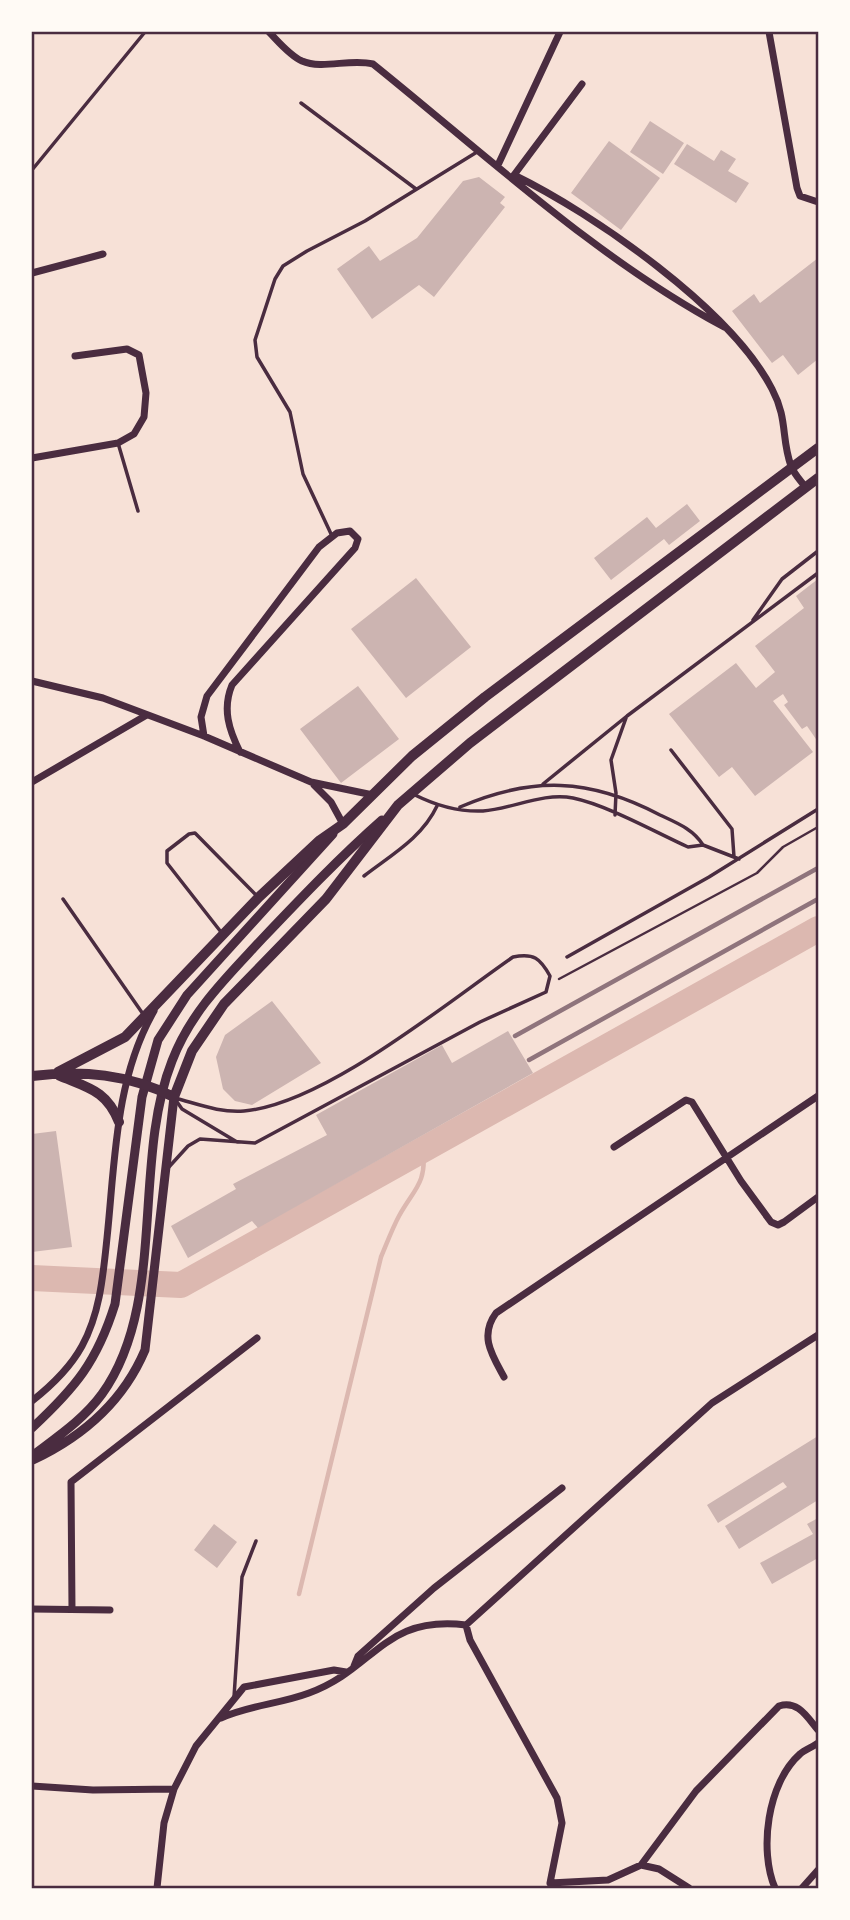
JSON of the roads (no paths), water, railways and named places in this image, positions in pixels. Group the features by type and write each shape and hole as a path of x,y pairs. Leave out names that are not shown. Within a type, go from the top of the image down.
{"main road":[{"path":"54,1073 125,1037 259,897 320,840 341,826 412,756 485,697 818,448"},
{"path":"32,1076 54,1073 127,1078 174,1097 192,1051 224,1004 326,899 398,806 534,693 818,478"},
{"path":"54,1073 101,1093 113,1105 119,1122"}],"street":[{"path":"269,32 298,60 356,60 373,64 573,225 690,309 723,327"},
{"path":"501,168 560,32"},
{"path":"769,32 800,196 818,202"},
{"path":"514,175 582,83"},
{"path":"501,168 556,196 698,298 750,356 772,388 784,414 791,468 806,488"},
{"path":"573,225 580,213"},
{"path":"32,273 103,254"},
{"path":"647,279 656,267"},
{"path":"32,458 118,443 134,434 144,417 146,393 139,355 127,349 75,356"},
{"path":"204,736 201,717 206,696 319,547 332,536 350,531 358,543 232,685 226,708 229,730 240,752"},
{"path":"32,681 103,698 204,736 311,782 373,795"},
{"path":"32,782 145,716"},
{"path":"32,1428 78,1383 100,1347 115,1304 142,1097 158,1040 187,995 341,826 331,802 311,782"},
{"path":"32,1459 79,1421 102,1394 119,1365 133,1328 156,1122 171,1061 198,1009 312,887 398,806"},
{"path":"32,1401 74,1359 98,1307 119,1122 127,1078 135,1048 156,1007"},
{"path":"504,1377 489,1350 486,1334 489,1322 496,1312 818,1096"},
{"path":"32,1459 61,1447 91,1425 133,1378 145,1350 150,1325 174,1097"},
{"path":"614,1147 686,1100 692,1102 741,1181 771,1222 778,1225 784,1222 818,1197"},
{"path":"221,1718 247,1707 308,1694 354,1667 406,1629 440,1622 466,1625 712,1403 818,1335"},
{"path":"72,1609 71,1482 257,1338"},
{"path":"354,1667 358,1656 434,1587 562,1488"},
{"path":"32,1609 110,1609"},
{"path":"466,1625 470,1640 557,1798 562,1822 550,1886 608,1880 642,1865 696,1791 779,1706 788,1703 797,1707 818,1730"},
{"path":"157,1888 164,1823 174,1788 196,1746 244,1687 334,1670 346,1672"},
{"path":"775,1888 767,1864 766,1833 777,1793 800,1754 818,1743"},
{"path":"32,1786 93,1790 174,1788"},
{"path":"642,1865 659,1869 689,1888"},
{"path":"802,1888 818,1870"}],"lane":[{"path":"32,170 145,32"},
{"path":"301,103 416,189"},
{"path":"332,536 303,474 290,412 282,395 260,365 255,340 275,279 283,266 480,150"},
{"path":"118,443 138,511"},
{"path":"750,624 782,579 818,551"},
{"path":"543,784 627,716 818,573"},
{"path":"615,815 616,793 611,760 627,716"},
{"path":"671,751 732,829 736,859"},
{"path":"458,807 494,793 543,784 582,786 616,793 695,833 703,845"},
{"path":"412,793 437,806 482,811 519,802 571,797 688,847 703,845 736,859"},
{"path":"364,876 414,838 431,819 437,806"},
{"path":"567,957 818,809"},
{"path":"224,935 167,863 167,851 189,834 195,833 259,897"},
{"path":"64,899 146,1018"},
{"path":"167,1170 188,1146 201,1139 255,1143 480,1022 546,992 550,976 541,960 528,954 513,957 360,1063 269,1107 222,1111 174,1097"},
{"path":"174,1097 182,1109 239,1143"},
{"path":"234,1700 242,1577 256,1541"}],"waterway":[{"path":"32,1278 181,1285 818,929"},
{"path":"299,1594 381,1257 396,1221 421,1178 423,1150"}],"railway":[{"path":"515,1036 818,868"},
{"path":"529,1060 818,899"}]}
